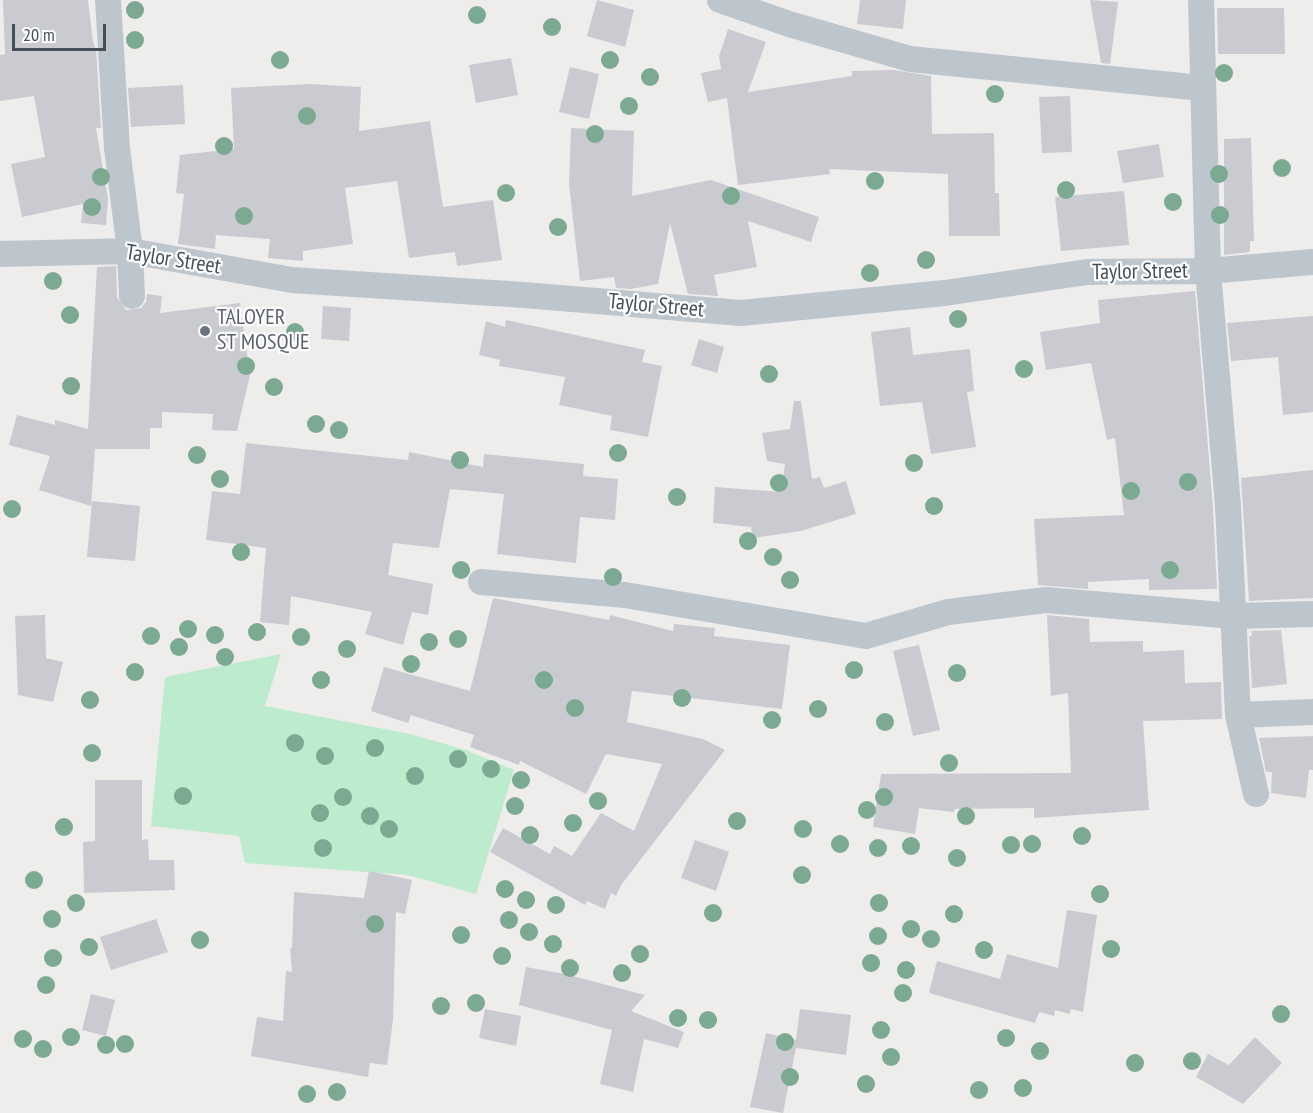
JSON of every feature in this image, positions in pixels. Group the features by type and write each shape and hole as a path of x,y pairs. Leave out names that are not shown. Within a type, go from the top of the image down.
{"street":[{"path":"108,0 117,147 130,251 132,296"},
{"path":"720,0 789,24 910,59 1202,88"},
{"path":"1201,0 1208,271 1228,506 1238,715 1256,794"},
{"name":"Taylor Street","path":"0,254 130,251 292,280 524,295 741,313 945,293 1087,272 1208,271 1313,262"},
{"path":"481,582 625,595 866,636 948,612 1046,600 1233,616 1313,614"},
{"path":"1238,715 1313,712"}],"green space":[{"path":"281,654 265,706 410,734 466,750 514,770 476,894 408,875 245,863 239,836 151,826 165,677"}],"building":[{"path":"3,0 88,0 93,42 96,49 101,128 96,128 108,199 106,225 81,223 83,204 22,217 11,164 45,157 34,96 0,101 0,55 5,54"},
{"path":"597,0 634,10 625,47 587,36"},
{"path":"860,0 906,0 903,29 857,24"},
{"path":"1090,0 1118,2 1110,64 1101,63"},
{"path":"1217,8 1284,8 1285,54 1218,54"},
{"path":"728,29 766,42 748,92 852,76 852,71 894,70 931,76 932,134 994,133 995,193 999,193 1000,236 949,236 948,174 829,169 830,174 738,185 727,98 708,102 701,73 721,69 719,56"},
{"path":"511,58 518,95 476,103 469,65"},
{"path":"570,67 599,74 589,119 559,112"},
{"path":"310,84 361,87 359,131 430,121 443,207 493,200 502,260 457,266 455,252 409,258 397,181 345,188 353,244 303,251 303,261 268,258 270,239 216,235 215,249 178,244 184,194 176,193 180,155 234,149 231,88"},
{"path":"183,85 185,124 131,127 128,88"},
{"path":"1070,96 1072,152 1042,153 1039,97"},
{"path":"571,128 634,131 632,196 711,180 819,217 811,242 748,221 757,267 714,275 718,296 688,294 670,223 658,284 631,289 616,288 614,277 580,281 569,184"},
{"path":"1251,138 1254,241 1250,241 1250,252 1224,255 1224,139"},
{"path":"1159,144 1164,177 1123,183 1117,151"},
{"path":"1124,191 1129,245 1061,251 1055,197"},
{"path":"116,266 117,297 126,310 141,308 146,302 147,294 162,296 160,313 240,303 250,375 237,431 212,430 213,414 162,412 162,428 150,428 150,449 95,449 91,506 39,490 50,456 9,445 17,415 55,425 55,420 88,429 97,267"},
{"path":"1195,291 1213,507 1217,589 1149,590 1149,579 1088,582 1088,589 1038,585 1034,519 1124,515 1115,438 1107,440 1091,363 1046,370 1040,332 1100,323 1098,300"},
{"path":"323,306 351,308 349,341 321,339"},
{"path":"1313,316 1313,412 1283,415 1278,357 1231,361 1227,323"},
{"path":"506,320 645,350 642,362 662,366 648,437 610,430 612,416 559,405 565,377 499,366 500,360 479,355 486,321 505,327"},
{"path":"910,327 913,355 970,349 974,391 967,392 976,447 931,454 922,402 880,406 871,332"},
{"path":"699,339 724,347 717,373 691,365"},
{"path":"794,401 801,401 812,479 820,477 824,488 846,481 856,514 801,531 753,538 751,527 713,523 715,487 781,492 785,464 767,461 762,433 790,429"},
{"path":"246,443 408,460 409,452 483,467 484,454 584,464 583,476 618,479 615,520 580,517 576,563 497,554 504,494 450,489 439,548 393,543 388,575 433,584 428,615 412,612 403,645 365,634 372,612 291,596 289,625 260,622 266,548 206,540 212,491 240,494"},
{"path":"1313,470 1313,598 1249,601 1241,478"},
{"path":"92,501 140,506 135,561 87,557"},
{"path":"493,598 609,620 610,615 673,631 674,624 715,628 714,636 790,645 782,709 632,691 627,722 703,739 725,750 621,885 616,896 611,893 605,909 587,901 585,905 490,852 503,828 550,854 554,846 572,856 601,813 634,831 662,764 606,754 586,794 520,761 519,765 470,747 474,735 411,715 408,723 371,711 384,667 470,691"},
{"path":"45,615 46,658 63,662 53,702 18,695 15,616"},
{"path":"1047,615 1089,619 1090,642 1143,641 1143,652 1184,650 1185,683 1221,682 1222,719 1143,721 1149,810 1034,818 1034,808 954,809 954,812 919,808 915,834 873,827 881,774 1071,773 1068,693 1051,696"},
{"path":"1281,630 1287,684 1252,688 1249,636 1252,636 1251,631"},
{"path":"919,645 940,730 913,736 893,651"},
{"path":"1313,736 1313,770 1309,770 1306,798 1271,793 1272,772 1266,772 1259,738"},
{"path":"95,780 142,780 142,840 148,839 149,860 174,860 175,890 84,893 83,842 95,841"},
{"path":"695,840 729,852 716,891 681,878"},
{"path":"369,871 412,880 405,914 396,912 393,1020 387,1065 370,1063 368,1077 251,1056 257,1017 283,1021 286,971 292,972 290,948 292,948 294,892 364,898"},
{"path":"1067,910 1097,915 1083,1012 1071,1009 1069,1014 1055,1010 1054,1016 1039,1012 1035,1023 929,993 937,961 1000,979 1007,954 1058,968"},
{"path":"156,919 168,952 111,970 100,937"},
{"path":"526,967 565,974 645,995 631,1011 684,1032 678,1048 644,1039 633,1092 600,1084 612,1030 519,1005"},
{"path":"91,994 115,1000 106,1036 82,1030"},
{"path":"485,1009 521,1016 516,1046 479,1038"},
{"path":"800,1009 851,1015 846,1055 796,1048 783,1113 750,1107 766,1033 796,1040"},
{"path":"1255,1037 1282,1063 1243,1104 1196,1077 1208,1054 1229,1065"}],"place":[{"name":"TALOYER ST MOSQUE","path":"205,331"}]}
